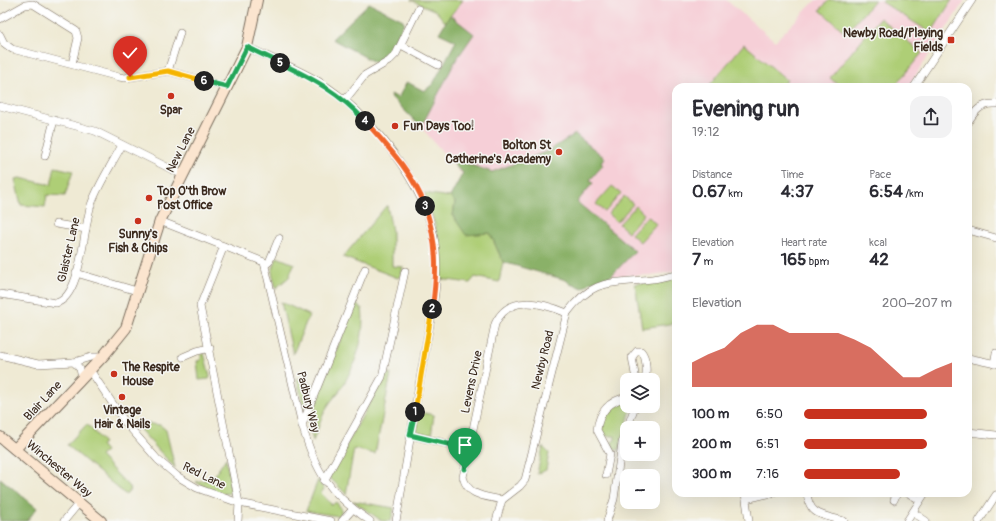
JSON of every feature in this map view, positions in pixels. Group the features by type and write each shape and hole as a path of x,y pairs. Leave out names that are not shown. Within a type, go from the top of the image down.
{"street":[{"name":"New Lane","path":"90,370 126,328 160,221 247,47 257,0"},
{"path":"917,83 972,0"},
{"path":"0,19 25,5 36,5 76,31 78,38 72,64"},
{"path":"345,100 365,75 389,61 401,45 410,17 418,9"},
{"path":"168,71 180,34"},
{"path":"0,35 4,43 12,49 125,78 168,71 227,87"},
{"path":"401,45 438,65"},
{"path":"247,47 318,81 345,100 381,139 408,173 420,194 432,228 436,244 435,289 396,521"},
{"path":"972,116 976,110 983,105 996,104"},
{"path":"0,106 95,131 183,175"},
{"path":"45,156 54,120"},
{"name":"Glaister Lane","path":"0,294 56,303 62,301 70,292 76,273 91,204 122,145"},
{"path":"160,221 261,260 265,265 269,262 279,238"},
{"path":"56,224 86,229"},
{"path":"972,231 996,238"},
{"path":"224,246 200,306 210,348 239,503 238,521"},
{"name":"Padbury Way","path":"265,265 302,425 310,450 324,481 353,509 370,521"},
{"path":"302,425 365,269"},
{"path":"324,481 382,377 405,271"},
{"path":"76,273 138,291"},
{"name":"Newby Road","path":"502,500 520,486 524,480 567,313 576,300 588,291 606,283 651,279 672,275"},
{"name":"Levens Drive","path":"502,500 471,492 465,486 463,477 495,324 498,316 511,305 520,302 536,304 567,313"},
{"path":"183,357 197,351 210,348"},
{"path":"635,373 632,357 637,351 641,351 644,354 646,373"},
{"path":"972,359 995,364 996,353"},
{"path":"0,355 38,364 74,362 91,357 102,357"},
{"path":"74,362 80,369 82,378"},
{"name":"Red Lane","path":"90,370 125,422 158,460 177,476 197,488 239,503 298,517 331,521"},
{"name":"Blair Lane","path":"16,449 90,370"},
{"path":"606,475 610,454 607,441 600,438 597,430 602,412 607,406 620,400"},
{"path":"607,521 614,499 622,443 633,413"},
{"path":"972,432 996,435"},
{"path":"410,435 469,449"},
{"name":"Winchester Way","path":"0,437 101,521"},
{"path":"979,521 996,495"},
{"path":"746,497 749,521"},
{"path":"807,497 808,504 814,512 844,521"},
{"path":"915,497 920,500"},
{"path":"908,521 922,497"},
{"path":"496,521 502,500"},
{"path":"64,521 79,503"},
{"path":"342,521 353,509"},
{"path":"914,513 926,521"}],"shaded area":[{"name":"Bolton St Catherine's Academy","path":"463,0 726,0 775,41 816,0 965,0 911,83 672,83 672,272 653,275 608,276 605,264 460,172 421,127 456,60 474,34 450,15"}],"green space":[{"path":"411,0 463,0 445,22 436,11"},
{"path":"829,0 875,0 846,33 820,10"},
{"path":"883,0 952,0 931,33 882,2"},
{"path":"369,3 403,20 404,23 388,53 376,63 332,39"},
{"path":"450,15 474,34 456,60 421,127 390,96 391,94 398,98 407,82 424,91 433,84 456,41 439,33"},
{"path":"880,18 922,53 897,83 836,83 830,78"},
{"path":"744,44 787,80 785,83 711,83"},
{"path":"575,134 605,158 601,163 603,165 590,180 593,183 577,202 635,251 611,276 591,282 583,288 570,284 566,280 503,262 490,233 466,235 453,216 455,202 450,197 463,173 454,165 456,160 492,172 548,151"},
{"path":"55,167 73,171 65,196 47,195 45,207 21,205 15,179 20,178 51,185"},
{"path":"612,186 621,193 605,212 596,204"},
{"path":"424,193 450,197 455,202 453,216 490,233 503,262 499,282 475,277 470,283 440,279 440,257 437,235 432,214"},
{"path":"624,196 633,204 617,222 608,214"},
{"path":"387,205 392,231 392,266 403,267 401,275 398,278 343,257"},
{"path":"636,206 644,214 628,232 619,224"},
{"path":"648,216 656,224 640,242 631,234"},
{"path":"277,257 294,264 289,277 276,288 272,272"},
{"path":"672,279 672,324 642,328 635,284"},
{"path":"281,302 309,315 293,354"},
{"path":"355,304 362,308 363,318 363,328 356,359 340,390 325,411 313,441 308,420"},
{"path":"204,353 210,377 209,379 199,380 197,361 201,360 201,354"},
{"path":"386,373 391,374 375,454 354,449 346,494 329,477"},
{"path":"297,378 315,385 304,409"},
{"path":"620,404 620,413 630,413 628,421 620,421 619,450 613,449 612,442 615,440 615,436 603,436 601,430 608,411"},
{"path":"419,412 434,415 431,436 419,433 417,431"},
{"path":"133,422 160,425 166,430 175,468"},
{"path":"87,424 104,443 101,445 106,451 100,456 131,489 126,495 67,445"},
{"path":"543,447 549,453 546,470 537,474"},
{"path":"226,458 231,492 223,494 218,493 196,482 213,478"},
{"path":"0,478 37,508 27,521 0,521"},
{"path":"318,480 324,489 321,493 332,505 336,502 341,508 341,513 338,516 306,511"},
{"path":"353,501 394,508 391,521 382,521"}],"place":[{"name":"Newby Road/Playing Fields","path":"951,40"},
{"name":"Spar","path":"171,96"},
{"name":"Fun Days Too!","path":"395,126"},
{"name":"Bolton St Catherine's Academy","path":"559,152"},
{"name":"Top O'th Brow Post Office","path":"149,198"},
{"name":"Sunny's Fish & Chips","path":"138,221"},
{"name":"The Respite House","path":"114,374"},
{"name":"Vintage Hair & Nails","path":"122,397"}],"route":[{"path":"130,77 168,71 227,87 247,47 318,81 345,100 385,144 408,173 420,194 436,244 435,289 410,435 469,449 465,469"}]}
